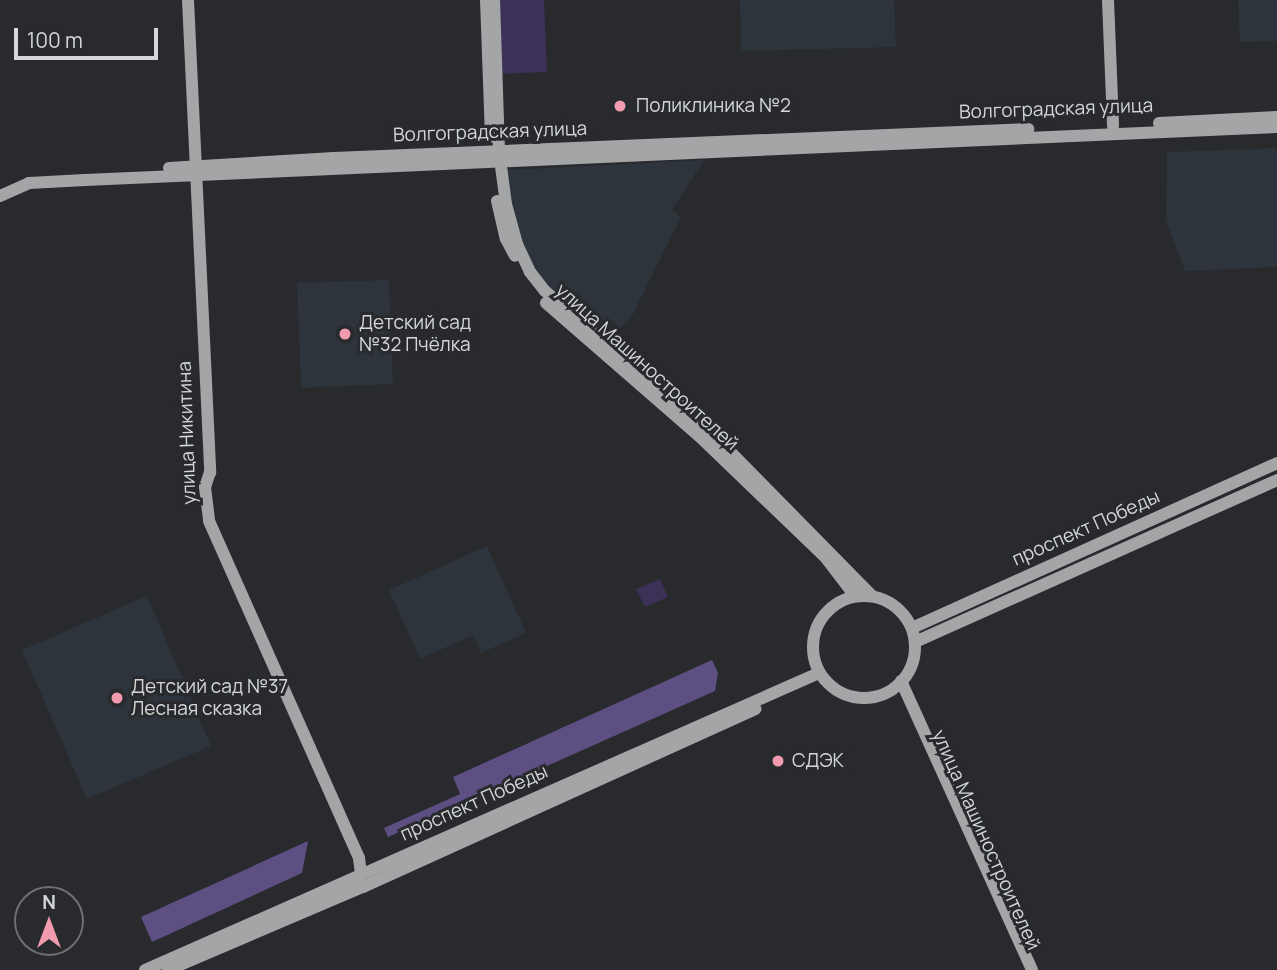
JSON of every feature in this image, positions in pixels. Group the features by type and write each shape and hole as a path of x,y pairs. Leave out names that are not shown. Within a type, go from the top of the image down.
{"main road":[{"name":"улица Никитина","path":"188,0 210,472 205,487 209,521 359,858 361,874"},
{"name":"улица Машиностроителей","path":"486,0 497,202 506,239 538,296 699,436 826,558 855,596"},
{"path":"494,0 496,156 517,244 530,272 545,291 706,428 872,596"},
{"path":"1107,126 1108,0"},
{"name":"Волгоградская улица","path":"0,187 28,176 496,156 679,143 1277,117"},
{"path":"496,156 1277,127"},
{"path":"0,196 29,183 195,170"},
{"name":"проспект Победы","path":"912,628 1277,463"},
{"path":"915,642 1277,480"},
{"path":"855,596 872,596 889,602 902,613 912,628 914,657 898,684 869,698 854,697 840,692 821,676 813,657 813,641 817,625 833,607 855,596"},
{"path":"168,970 363,887 821,676"},
{"name":"проспект Победы","path":"145,970 821,676"},
{"path":"898,684 1032,970"},
{"name":"улица Машиностроителей","path":"898,684 1023,970"}],"shaded area":[{"path":"494,0 544,0 547,72 498,74"},
{"path":"740,0 894,0 896,47 741,51"},
{"path":"1238,0 1277,0 1277,41 1240,42"},
{"path":"1277,148 1277,267 1185,271 1166,220 1167,152"},
{"path":"704,160 672,210 681,217 631,318 620,328 613,321 604,332 563,303 534,269 518,236 506,170"},
{"name":"Детский сад №32 Пчёлка","path":"389,280 393,384 301,388 297,283"},
{"path":"487,546 526,633 481,653 473,635 420,659 389,590"},
{"path":"660,579 668,597 645,607 636,589"},
{"name":"Детский сад №37 Лесная сказка","path":"147,596 211,746 87,799 22,650"},
{"path":"712,660 718,673 715,691 388,837 384,828 460,794 453,777"},
{"path":"308,841 302,873 152,942 141,917"}],"place":[{"name":"Поликлиника №2","path":"620,106"},
{"name":"Детский сад №32 Пчёлка","path":"345,334"},
{"name":"Детский сад №37 Лесная сказка","path":"117,698"},
{"name":"СДЭК","path":"778,761"}]}
